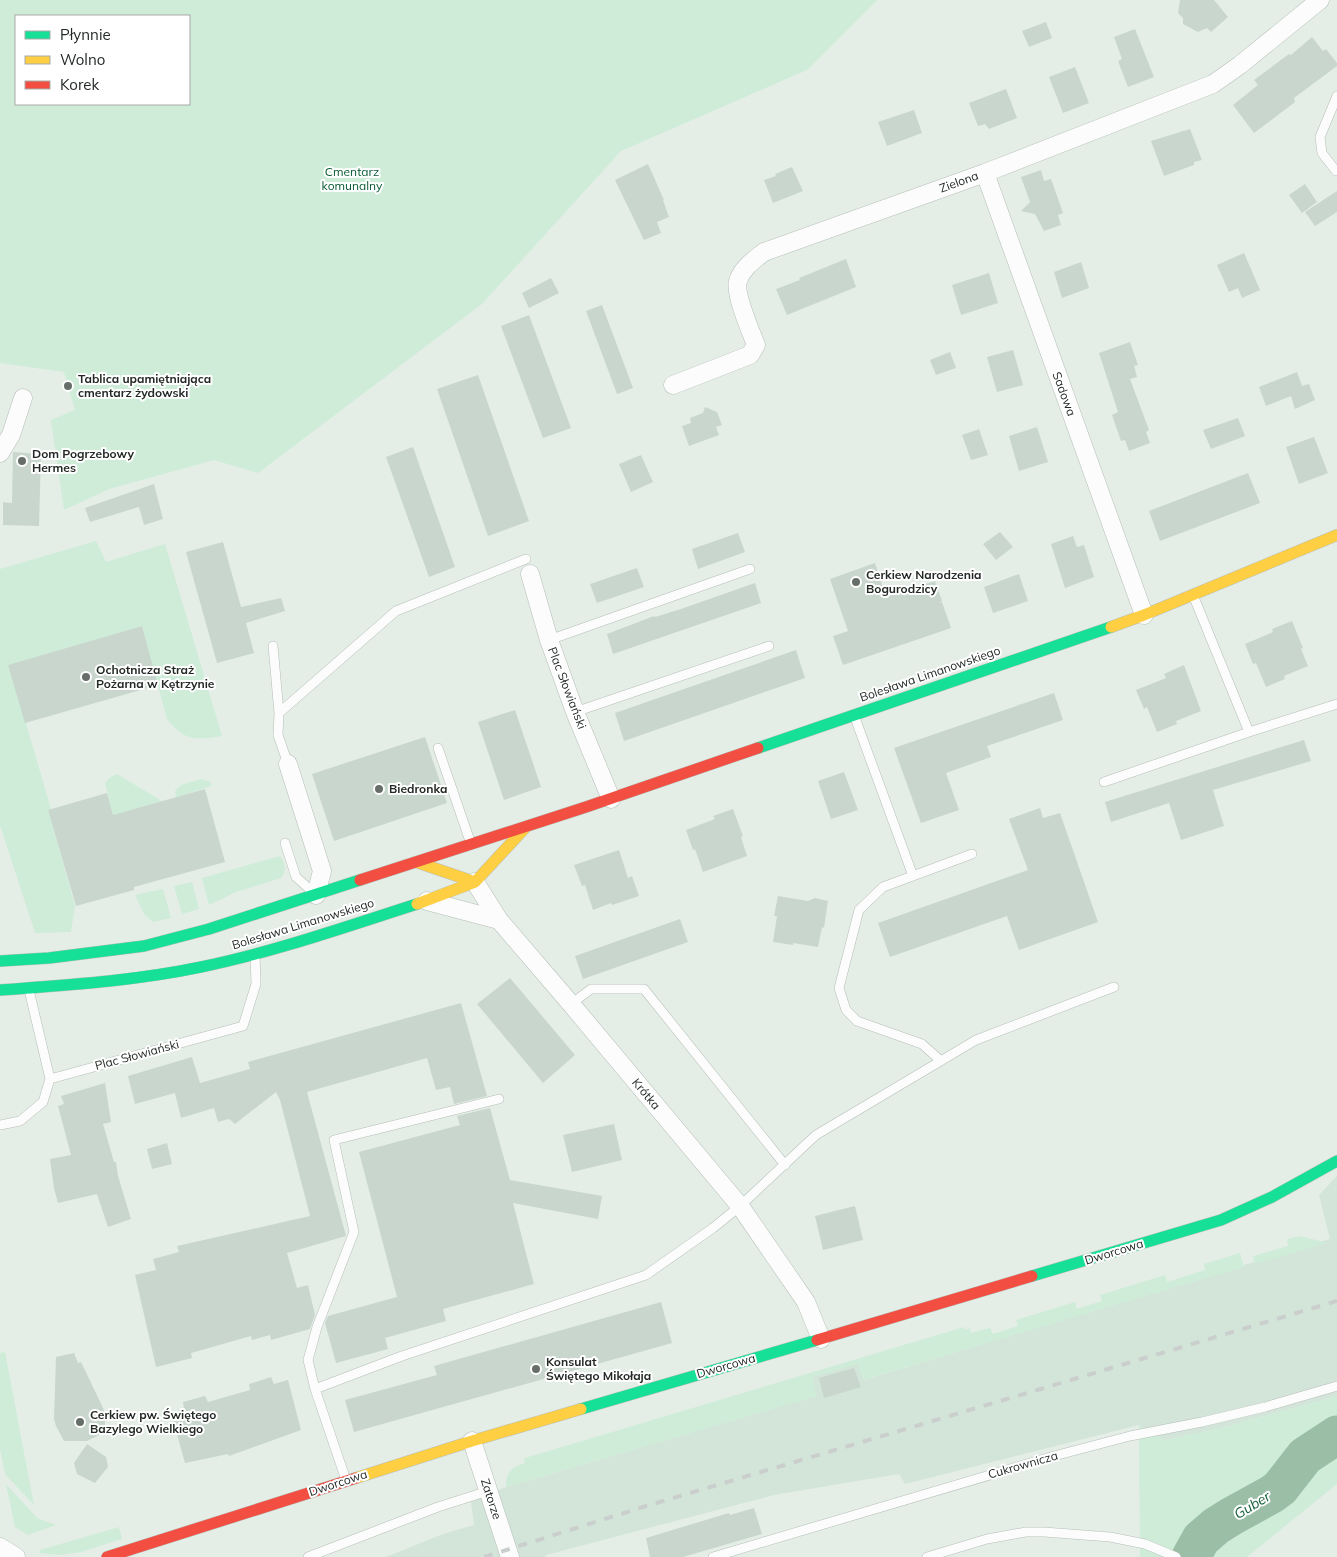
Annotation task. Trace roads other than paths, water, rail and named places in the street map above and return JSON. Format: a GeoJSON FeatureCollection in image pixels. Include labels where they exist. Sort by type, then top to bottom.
{"type":"FeatureCollection","features":[{"type":"Feature","properties":{"kind":"street","name":"Zielona"},"geometry":{"type":"LineString","coordinates":[[673,385],[750,355],[756,345],[739,298],[737,282],[746,266],[764,252],[984,172],[1213,84],[1240,65],[1320,0]]}},
{"type":"Feature","properties":{"kind":"street","name":"Sadowa"},"geometry":{"type":"LineString","coordinates":[[984,172],[1144,615]]}},
{"type":"Feature","properties":{"kind":"street"},"geometry":{"type":"LineString","coordinates":[[0,452],[11,435],[23,398]]}},
{"type":"Feature","properties":{"kind":"street","name":"Bolesława Limanowskiego"},"geometry":{"type":"LineString","coordinates":[[0,961],[49,958],[144,946],[318,900],[416,862],[611,799],[1144,615],[1337,535]]}},
{"type":"Feature","properties":{"kind":"street","name":"Plac Słowiański"},"geometry":{"type":"LineString","coordinates":[[528,566],[549,640],[575,712],[611,799]]}},
{"type":"Feature","properties":{"kind":"street"},"geometry":{"type":"LineString","coordinates":[[288,764],[322,871],[318,900]]}},
{"type":"Feature","properties":{"kind":"street","name":"Bolesława Limanowskiego"},"geometry":{"type":"LineString","coordinates":[[0,990],[85,984],[146,977],[201,967],[255,954],[326,927],[427,901],[475,882],[526,826]]}},
{"type":"Feature","properties":{"kind":"street"},"geometry":{"type":"LineString","coordinates":[[416,862],[475,882]]}},
{"type":"Feature","properties":{"kind":"street","name":"Krótka"},"geometry":{"type":"LineString","coordinates":[[475,882],[499,920],[740,1206],[806,1302],[821,1339]]}},
{"type":"Feature","properties":{"kind":"street"},"geometry":{"type":"LineString","coordinates":[[427,901],[499,920]]}},
{"type":"Feature","properties":{"kind":"street","name":"Dworcowa"},"geometry":{"type":"LineString","coordinates":[[107,1557],[149,1547],[346,1480],[472,1441],[1218,1221],[1285,1191],[1337,1161]]}},
{"type":"Feature","properties":{"kind":"street","name":"Zatorze"},"geometry":{"type":"LineString","coordinates":[[472,1441],[510,1557]]}},
{"type":"Feature","properties":{"kind":"street"},"geometry":{"type":"LineString","coordinates":[[0,1547],[16,1557]]}},
{"type":"Feature","properties":{"kind":"lane"},"geometry":{"type":"LineString","coordinates":[[1336,171],[1322,153],[1320,137],[1337,96]]}},
{"type":"Feature","properties":{"kind":"lane"},"geometry":{"type":"LineString","coordinates":[[279,713],[396,611],[528,566]]}},
{"type":"Feature","properties":{"kind":"lane"},"geometry":{"type":"LineString","coordinates":[[549,640],[750,569]]}},
{"type":"Feature","properties":{"kind":"lane"},"geometry":{"type":"LineString","coordinates":[[1192,595],[1249,732]]}},
{"type":"Feature","properties":{"kind":"lane"},"geometry":{"type":"LineString","coordinates":[[273,646],[279,713],[278,736],[288,764]]}},
{"type":"Feature","properties":{"kind":"lane"},"geometry":{"type":"LineString","coordinates":[[575,712],[769,646]]}},
{"type":"Feature","properties":{"kind":"lane"},"geometry":{"type":"LineString","coordinates":[[1104,782],[1337,704]]}},
{"type":"Feature","properties":{"kind":"lane"},"geometry":{"type":"LineString","coordinates":[[854,714],[913,876]]}},
{"type":"Feature","properties":{"kind":"lane"},"geometry":{"type":"LineString","coordinates":[[438,748],[471,844]]}},
{"type":"Feature","properties":{"kind":"lane"},"geometry":{"type":"LineString","coordinates":[[285,843],[296,878],[318,900]]}},
{"type":"Feature","properties":{"kind":"lane"},"geometry":{"type":"LineString","coordinates":[[941,1061],[922,1044],[857,1021],[846,1010],[839,988],[859,910],[883,887],[972,854]]}},
{"type":"Feature","properties":{"kind":"lane","name":"Plac Słowiański"},"geometry":{"type":"LineString","coordinates":[[50,1079],[243,1026],[256,984],[255,954]]}},
{"type":"Feature","properties":{"kind":"lane"},"geometry":{"type":"LineString","coordinates":[[315,1389],[402,1356],[646,1275],[713,1228],[740,1206],[816,1135],[976,1040],[1114,987]]}},
{"type":"Feature","properties":{"kind":"lane"},"geometry":{"type":"LineString","coordinates":[[0,1125],[20,1121],[43,1102],[50,1079],[28,988]]}},
{"type":"Feature","properties":{"kind":"lane"},"geometry":{"type":"LineString","coordinates":[[571,1004],[591,990],[644,989],[785,1164]]}},
{"type":"Feature","properties":{"kind":"lane"},"geometry":{"type":"LineString","coordinates":[[346,1480],[315,1389],[308,1360],[317,1327],[354,1232],[334,1140],[499,1100]]}},
{"type":"Feature","properties":{"kind":"lane","name":"Cukrownicza"},"geometry":{"type":"LineString","coordinates":[[713,1557],[1054,1456],[1130,1436],[1202,1422],[1264,1407],[1337,1386]]}},
{"type":"Feature","properties":{"kind":"lane"},"geometry":{"type":"LineString","coordinates":[[308,1557],[438,1507],[488,1490]]}},
{"type":"Feature","properties":{"kind":"lane"},"geometry":{"type":"LineString","coordinates":[[927,1557],[987,1539],[1026,1532],[1110,1537],[1146,1544],[1176,1557]]}},
{"type":"Feature","properties":{"kind":"waterway","name":"Guber"},"geometry":{"type":"LineString","coordinates":[[1191,1557],[1201,1539],[1216,1526],[1280,1488],[1305,1456],[1337,1435]]}},
{"type":"Feature","properties":{"kind":"railway"},"geometry":{"type":"LineString","coordinates":[[484,1557],[643,1507],[1337,1301]]}},
{"type":"Feature","properties":{"kind":"place","name":"Tablica upamiętniająca cmentarz żydowski"},"geometry":{"type":"Point","coordinates":[68,386]}},
{"type":"Feature","properties":{"kind":"place","name":"Dom Pogrzebowy Hermes"},"geometry":{"type":"Point","coordinates":[22,461]}},
{"type":"Feature","properties":{"kind":"place","name":"Cerkiew Narodzenia Bogurodzicy"},"geometry":{"type":"Point","coordinates":[856,582]}},
{"type":"Feature","properties":{"kind":"place","name":"Ochotnicza Straż Pożarna w Kętrzynie"},"geometry":{"type":"Point","coordinates":[86,677]}},
{"type":"Feature","properties":{"kind":"place","name":"Biedronka"},"geometry":{"type":"Point","coordinates":[379,789]}},
{"type":"Feature","properties":{"kind":"place","name":"Konsulat Świętego Mikołaja"},"geometry":{"type":"Point","coordinates":[536,1369]}},
{"type":"Feature","properties":{"kind":"place","name":"Cerkiew pw. Świętego Bazylego Wielkiego"},"geometry":{"type":"Point","coordinates":[80,1422]}},
{"type":"Feature","properties":{"kind":"park label","name":"Cmentarz komunalny"},"geometry":{"type":"Point","coordinates":[352,179]}}]}
